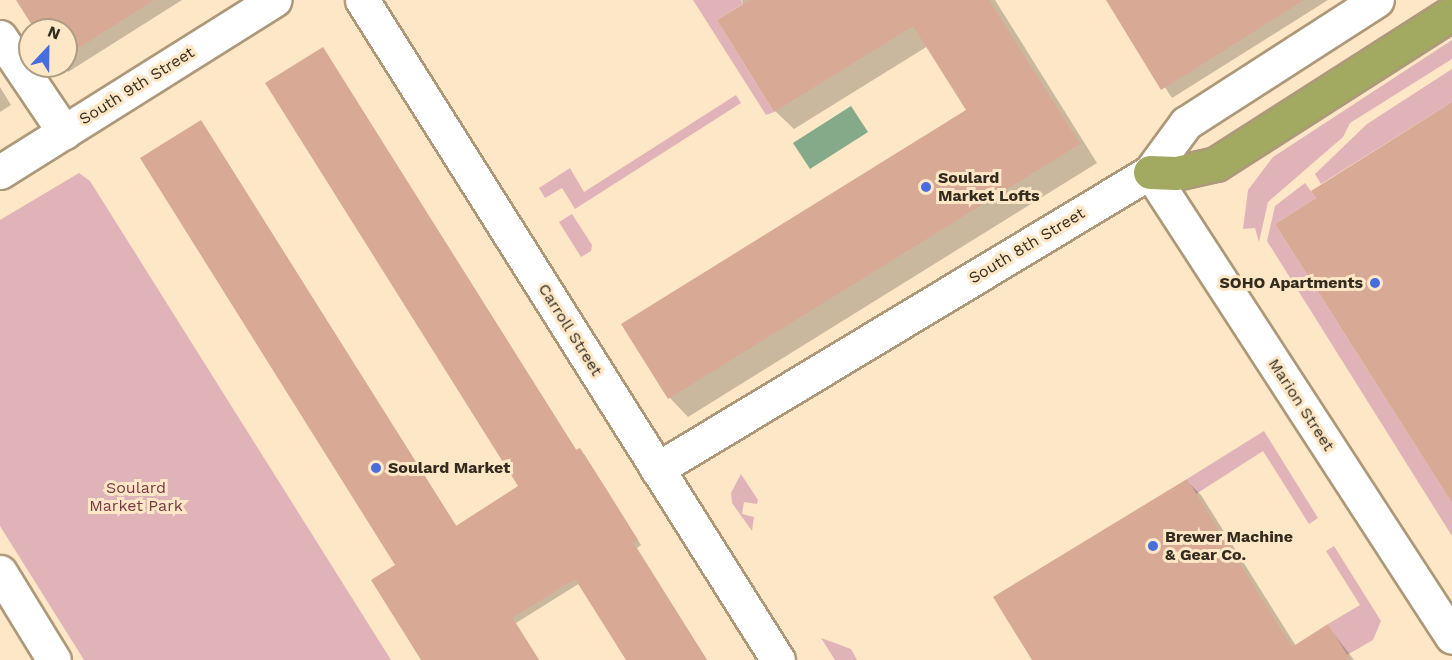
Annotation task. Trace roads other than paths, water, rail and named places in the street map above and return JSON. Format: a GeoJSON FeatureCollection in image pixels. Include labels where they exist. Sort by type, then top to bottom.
{"type":"FeatureCollection","features":[{"type":"Feature","properties":{"kind":"highway"},"geometry":{"type":"LineString","coordinates":[[1150,172],[1176,173],[1216,164],[1452,13]]}},
{"type":"Feature","properties":{"kind":"street","name":"South 9th Street"},"geometry":{"type":"LineString","coordinates":[[0,172],[274,0]]}},
{"type":"Feature","properties":{"kind":"street","name":"Carroll Street"},"geometry":{"type":"LineString","coordinates":[[362,0],[778,660]]}},
{"type":"Feature","properties":{"kind":"street","name":"South 8th Street"},"geometry":{"type":"LineString","coordinates":[[657,469],[1150,172],[1186,123],[1377,0]]}},
{"type":"Feature","properties":{"kind":"street"},"geometry":{"type":"LineString","coordinates":[[0,37],[64,132]]}},
{"type":"Feature","properties":{"kind":"street","name":"Marion Street"},"geometry":{"type":"LineString","coordinates":[[1150,172],[1452,638]]}},
{"type":"Feature","properties":{"kind":"street"},"geometry":{"type":"LineString","coordinates":[[0,572],[54,660]]}},
{"type":"Feature","properties":{"kind":"place","name":"Soulard Market Lofts"},"geometry":{"type":"Point","coordinates":[926,187]}},
{"type":"Feature","properties":{"kind":"place","name":"SOHO Apartments"},"geometry":{"type":"Point","coordinates":[1375,283]}},
{"type":"Feature","properties":{"kind":"place","name":"Soulard Market"},"geometry":{"type":"Point","coordinates":[376,468]}},
{"type":"Feature","properties":{"kind":"place","name":"Brewer Machine & Gear Co."},"geometry":{"type":"Point","coordinates":[1153,546]}},
{"type":"Feature","properties":{"kind":"park label","name":"Soulard Market Park"},"geometry":{"type":"Point","coordinates":[136,497]}}]}
